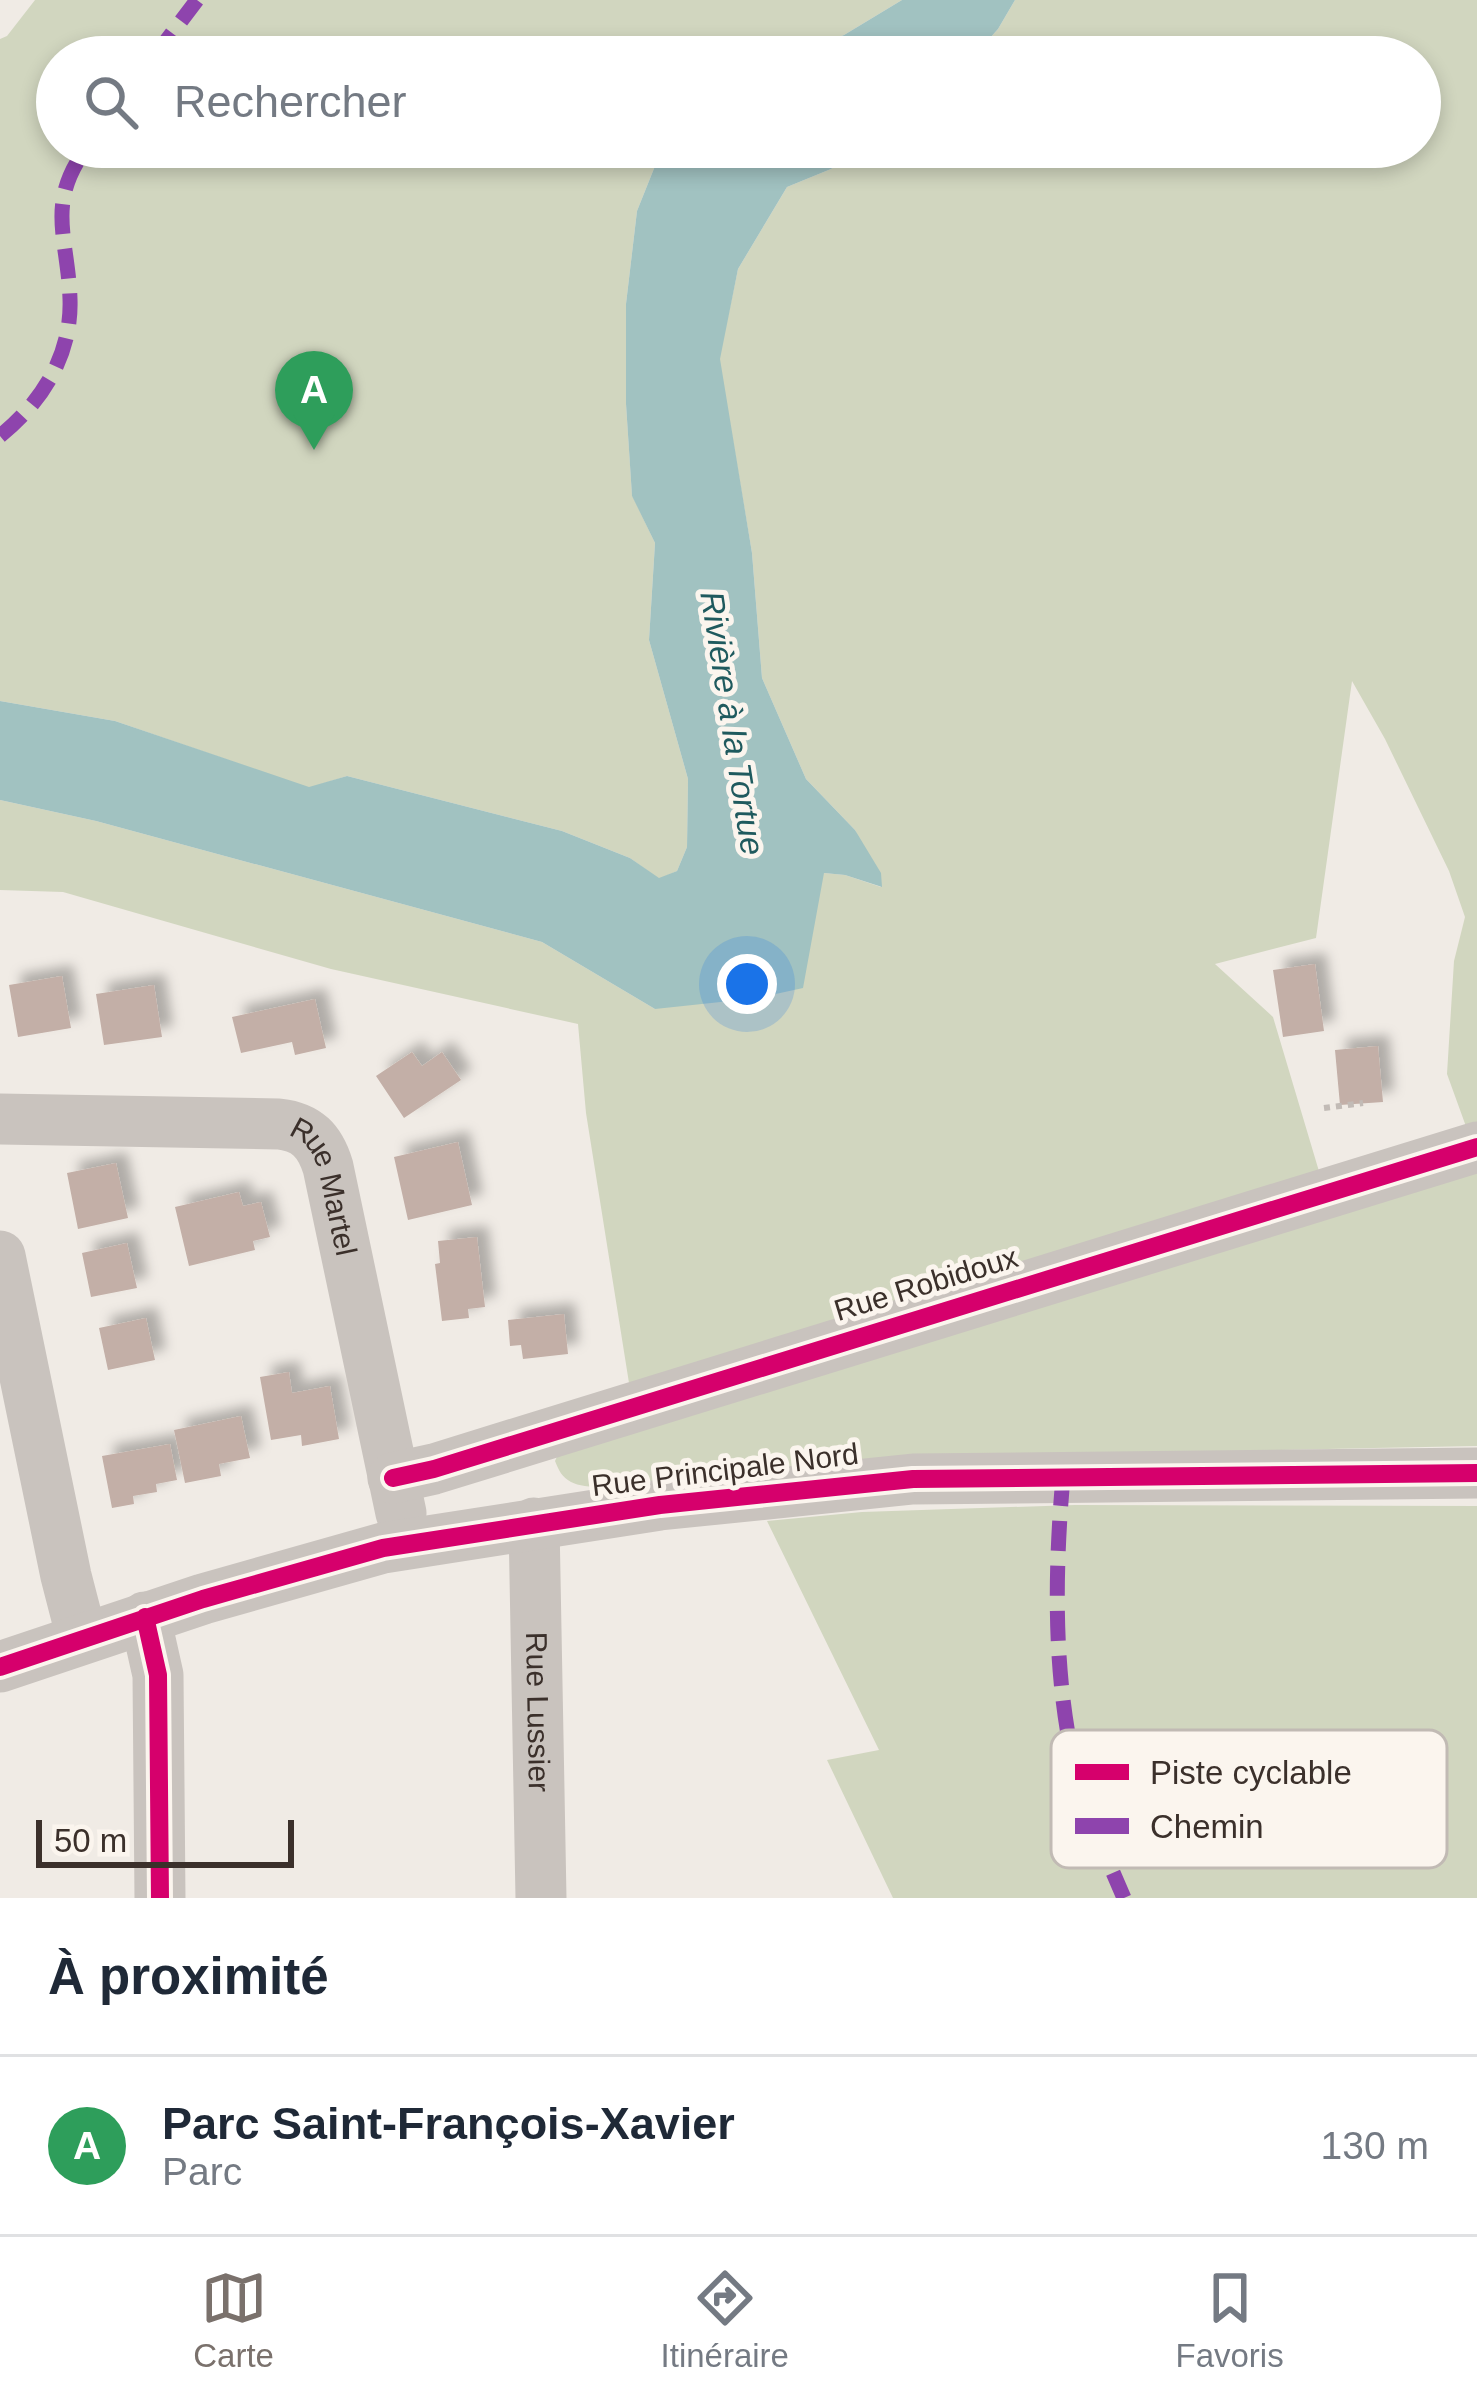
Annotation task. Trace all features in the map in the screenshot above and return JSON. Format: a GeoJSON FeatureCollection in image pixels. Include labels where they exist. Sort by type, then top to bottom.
{"type":"FeatureCollection","features":[{"type":"Feature","properties":{"kind":"street","name":"Rue Martel"},"geometry":{"type":"LineString","coordinates":[[0,1118],[262,1123],[293,1126],[316,1140],[328,1167],[408,1542]]}},
{"type":"Feature","properties":{"kind":"street","name":"Rue Robidoux"},"geometry":{"type":"LineString","coordinates":[[393,1478],[1477,1147]]}},
{"type":"Feature","properties":{"kind":"street"},"geometry":{"type":"LineString","coordinates":[[0,1256],[65,1576],[82,1638]]}},
{"type":"Feature","properties":{"kind":"street","name":"Rue Principale Nord"},"geometry":{"type":"LineString","coordinates":[[0,1667],[145,1618],[408,1542],[731,1496],[913,1479],[1477,1472]]}},
{"type":"Feature","properties":{"kind":"street","name":"Rue Lussier"},"geometry":{"type":"LineString","coordinates":[[534,1523],[541,1898]]}},
{"type":"Feature","properties":{"kind":"street"},"geometry":{"type":"LineString","coordinates":[[145,1618],[158,1675],[160,1898]]}},
{"type":"Feature","properties":{"kind":"path"},"geometry":{"type":"LineString","coordinates":[[1324,1108],[1363,1103]]}},
{"type":"Feature","properties":{"kind":"green space"},"geometry":{"type":"Polygon","coordinates":[[[35,0],[902,0],[842,36],[36,36],[36,168],[654,168],[637,211],[626,304],[626,404],[632,495],[655,543],[649,640],[688,779],[687,847],[677,871],[659,879],[630,858],[562,831],[347,776],[309,788],[115,721],[0,701],[0,39],[35,0]]]}},
{"type":"Feature","properties":{"kind":"green space"},"geometry":{"type":"Polygon","coordinates":[[[1015,0],[1477,0],[1477,1129],[1468,1132],[1447,1074],[1454,961],[1465,917],[1449,871],[1352,681],[1316,938],[1215,964],[1273,1017],[1321,1178],[629,1383],[586,1113],[578,1024],[331,969],[63,892],[0,890],[0,800],[96,821],[542,942],[655,1009],[824,873],[881,887],[855,830],[806,779],[762,678],[752,553],[719,359],[738,269],[787,187],[832,168],[1441,168],[1441,36],[992,36],[1015,0]]]}},
{"type":"Feature","properties":{"kind":"green space"},"geometry":{"type":"Polygon","coordinates":[[[1477,1163],[1477,1446],[744,1470],[606,1487],[571,1482],[555,1461],[561,1448],[1477,1163]]]}},
{"type":"Feature","properties":{"kind":"green space"},"geometry":{"type":"Polygon","coordinates":[[[1075,1505],[1477,1506],[1477,1898],[893,1898],[827,1760],[879,1750],[767,1521],[862,1512],[1075,1505]]]}},
{"type":"Feature","properties":{"kind":"water"},"geometry":{"type":"Polygon","coordinates":[[[902,0],[1015,0],[992,36],[844,35],[902,0]]]}},
{"type":"Feature","properties":{"kind":"water","name":"Rivière à la Tortue"},"geometry":{"type":"Polygon","coordinates":[[[654,168],[832,168],[787,187],[738,269],[720,359],[752,553],[762,678],[806,779],[855,830],[881,873],[882,887],[824,873],[803,988],[655,1009],[542,942],[96,821],[0,800],[0,701],[115,721],[309,787],[347,776],[562,831],[630,858],[659,878],[677,871],[687,847],[688,779],[649,640],[655,543],[632,496],[626,404],[626,304],[637,211],[654,168]]]}},
{"type":"Feature","properties":{"kind":"building"},"geometry":{"type":"Polygon","coordinates":[[[1315,964],[1324,1031],[1283,1037],[1273,970],[1315,964]]]}},
{"type":"Feature","properties":{"kind":"building"},"geometry":{"type":"Polygon","coordinates":[[[62,976],[71,1028],[18,1037],[9,985],[62,976]]]}},
{"type":"Feature","properties":{"kind":"building"},"geometry":{"type":"Polygon","coordinates":[[[154,985],[162,1037],[104,1045],[96,994],[154,985]]]}},
{"type":"Feature","properties":{"kind":"building"},"geometry":{"type":"Polygon","coordinates":[[[315,999],[326,1048],[295,1055],[292,1042],[241,1053],[232,1017],[315,999]]]}},
{"type":"Feature","properties":{"kind":"building"},"geometry":{"type":"Polygon","coordinates":[[[1378,1046],[1383,1102],[1340,1105],[1335,1050],[1378,1046]]]}},
{"type":"Feature","properties":{"kind":"building"},"geometry":{"type":"Polygon","coordinates":[[[412,1052],[422,1066],[442,1052],[461,1080],[404,1118],[376,1076],[412,1052]]]}},
{"type":"Feature","properties":{"kind":"building"},"geometry":{"type":"Polygon","coordinates":[[[458,1142],[472,1205],[408,1220],[394,1157],[458,1142]]]}},
{"type":"Feature","properties":{"kind":"building"},"geometry":{"type":"Polygon","coordinates":[[[116,1163],[128,1218],[78,1229],[67,1173],[116,1163]]]}},
{"type":"Feature","properties":{"kind":"building"},"geometry":{"type":"Polygon","coordinates":[[[239,1192],[243,1206],[261,1202],[270,1237],[253,1241],[255,1250],[189,1266],[175,1207],[239,1192]]]}},
{"type":"Feature","properties":{"kind":"building"},"geometry":{"type":"Polygon","coordinates":[[[477,1237],[485,1307],[468,1309],[469,1318],[442,1321],[435,1264],[440,1263],[438,1241],[477,1237]]]}},
{"type":"Feature","properties":{"kind":"building"},"geometry":{"type":"Polygon","coordinates":[[[127,1243],[137,1288],[91,1297],[82,1253],[127,1243]]]}},
{"type":"Feature","properties":{"kind":"building"},"geometry":{"type":"Polygon","coordinates":[[[564,1314],[568,1354],[523,1359],[521,1345],[510,1346],[508,1320],[564,1314]]]}},
{"type":"Feature","properties":{"kind":"building"},"geometry":{"type":"Polygon","coordinates":[[[146,1318],[155,1360],[108,1370],[99,1328],[146,1318]]]}},
{"type":"Feature","properties":{"kind":"building"},"geometry":{"type":"Polygon","coordinates":[[[289,1372],[292,1393],[330,1386],[339,1439],[302,1446],[301,1435],[271,1440],[260,1377],[289,1372]]]}},
{"type":"Feature","properties":{"kind":"building"},"geometry":{"type":"Polygon","coordinates":[[[241,1416],[250,1458],[219,1464],[221,1476],[185,1483],[174,1430],[241,1416]]]}},
{"type":"Feature","properties":{"kind":"building"},"geometry":{"type":"Polygon","coordinates":[[[170,1444],[177,1480],[156,1484],[157,1492],[133,1496],[134,1504],[112,1508],[102,1456],[170,1444]]]}},
{"type":"Feature","properties":{"kind":"marked path"},"geometry":{"type":"LineString","coordinates":[[170,36],[197,0]]}},
{"type":"Feature","properties":{"kind":"marked path"},"geometry":{"type":"LineString","coordinates":[[0,436],[52,376],[66,339],[70,299],[62,221],[74,168]]}},
{"type":"Feature","properties":{"kind":"marked path"},"geometry":{"type":"LineString","coordinates":[[1063,1476],[1057,1618],[1067,1730]]}},
{"type":"Feature","properties":{"kind":"marked path"},"geometry":{"type":"LineString","coordinates":[[1111,1868],[1124,1898]]}},
{"type":"Feature","properties":{"kind":"cycle path"},"geometry":{"type":"LineString","coordinates":[[393,1478],[1477,1147]]}},
{"type":"Feature","properties":{"kind":"cycle path"},"geometry":{"type":"LineString","coordinates":[[0,1667],[203,1599],[383,1548],[660,1505],[913,1479],[1477,1473]]}},
{"type":"Feature","properties":{"kind":"cycle path"},"geometry":{"type":"LineString","coordinates":[[145,1617],[158,1675],[160,1898]]}},
{"type":"Feature","properties":{"kind":"place","name":"Parc Saint-François-Xavier"},"geometry":{"type":"Point","coordinates":[314,450]}}]}
